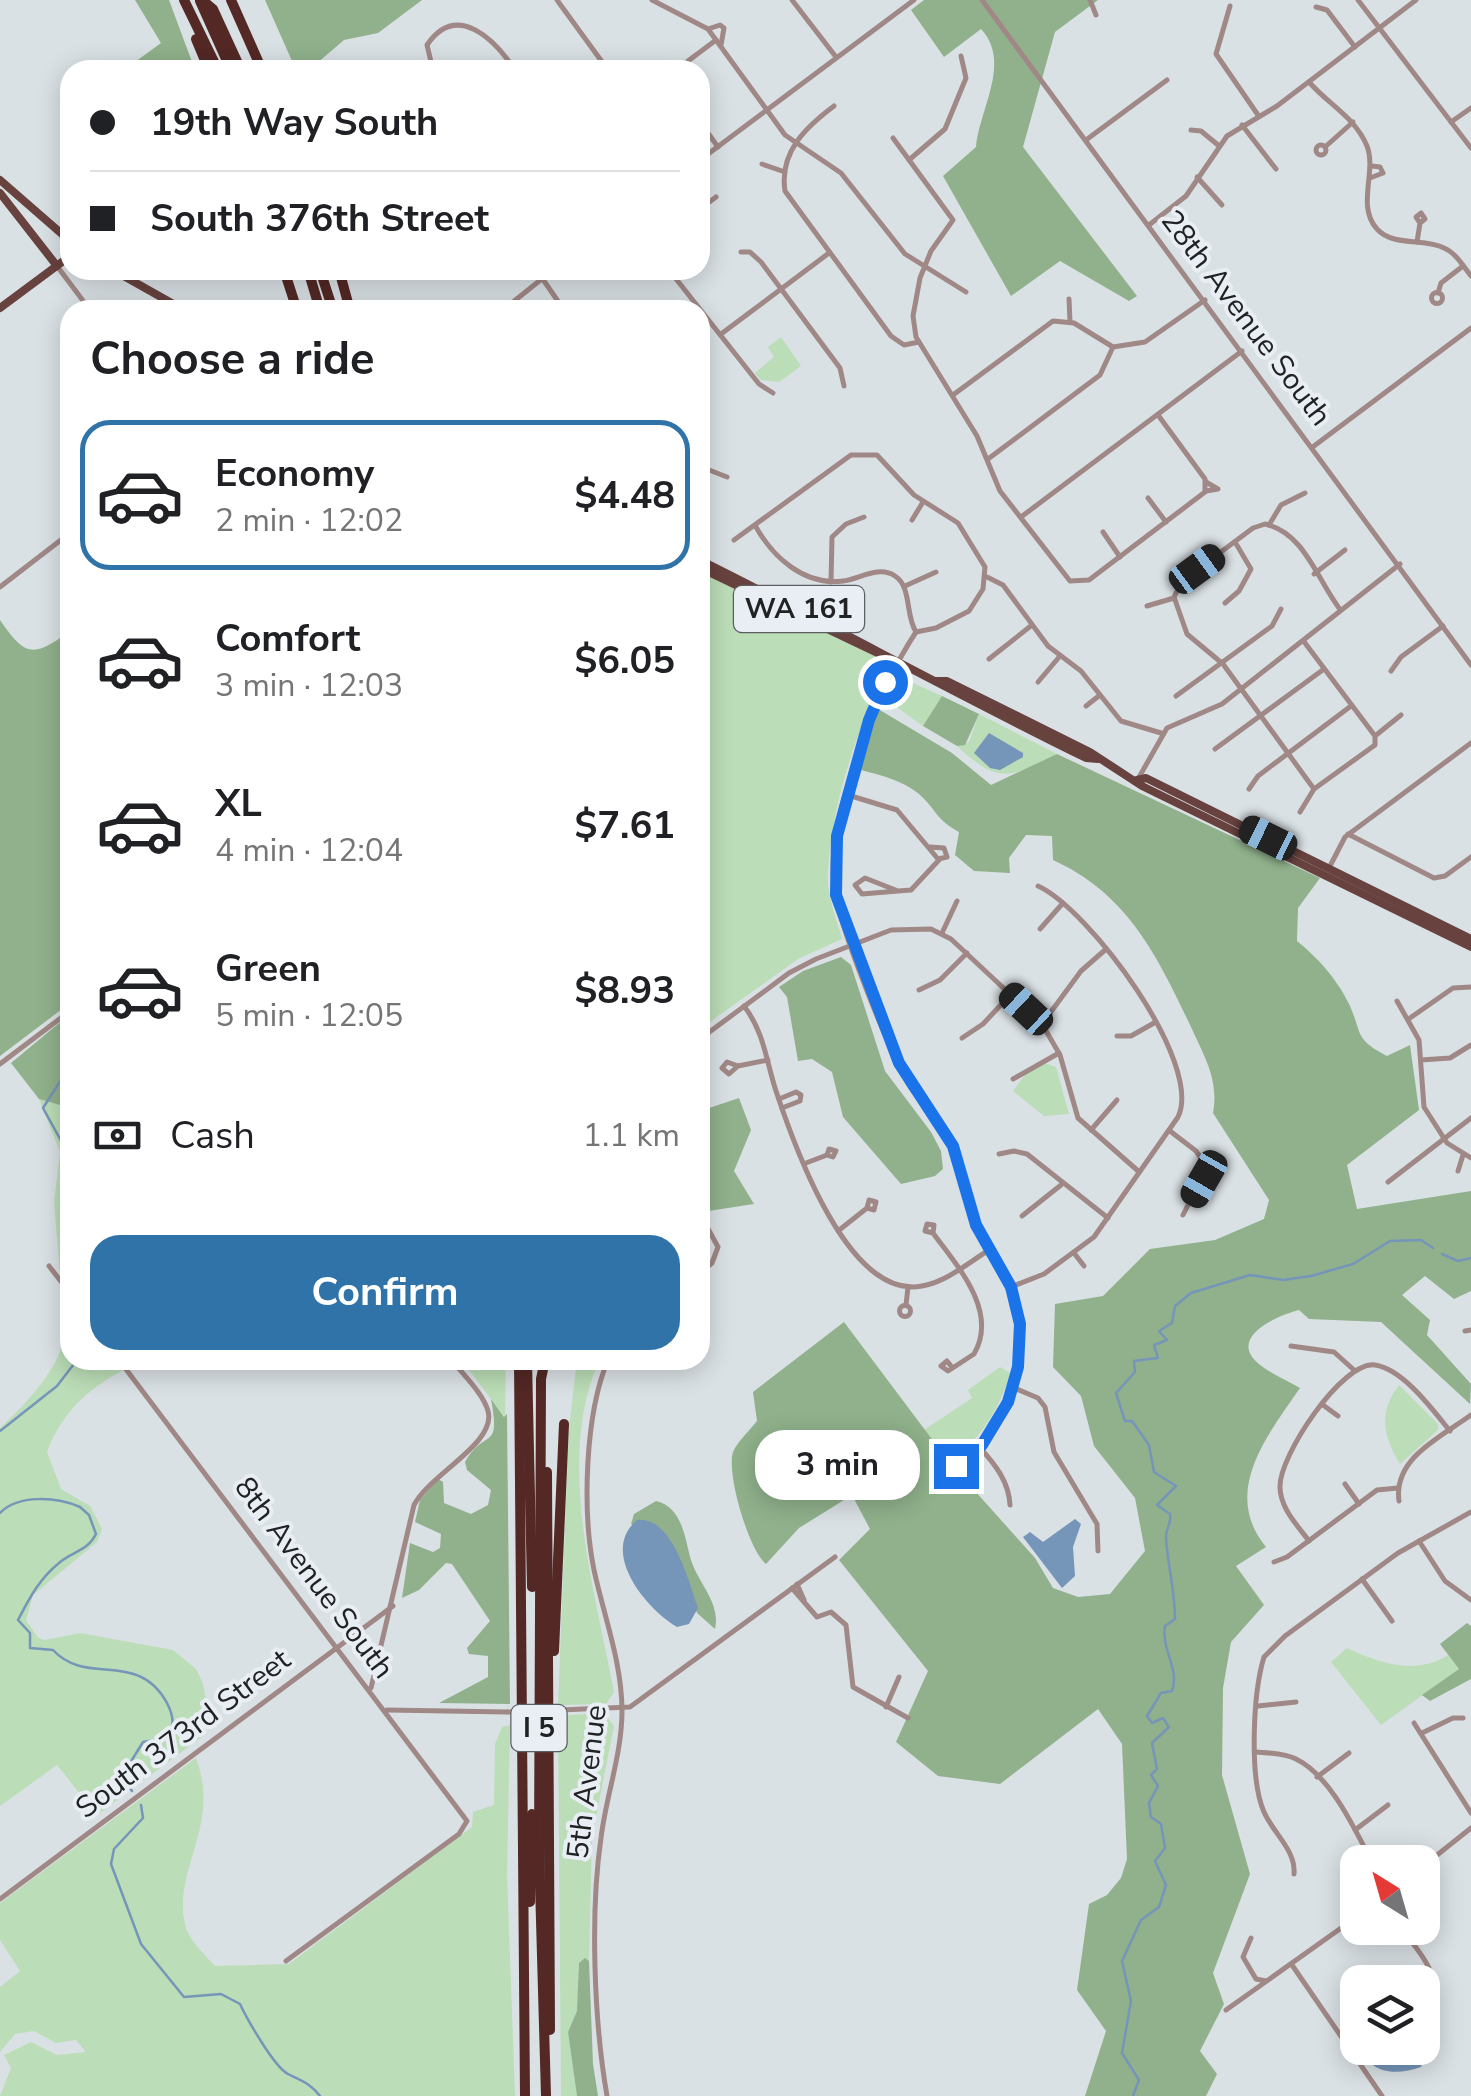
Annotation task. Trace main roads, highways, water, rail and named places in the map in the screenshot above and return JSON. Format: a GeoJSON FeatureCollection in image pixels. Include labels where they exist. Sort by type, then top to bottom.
{"type":"FeatureCollection","features":[{"type":"Feature","properties":{"kind":"highway"},"geometry":{"type":"LineString","coordinates":[[183,0],[205,60]]}},
{"type":"Feature","properties":{"kind":"highway"},"geometry":{"type":"LineString","coordinates":[[183,0],[213,60]]}},
{"type":"Feature","properties":{"kind":"highway"},"geometry":{"type":"LineString","coordinates":[[201,0],[226,60]]}},
{"type":"Feature","properties":{"kind":"highway"},"geometry":{"type":"LineString","coordinates":[[201,0],[213,8],[236,60]]}},
{"type":"Feature","properties":{"kind":"highway"},"geometry":{"type":"LineString","coordinates":[[230,0],[257,60]]}},
{"type":"Feature","properties":{"kind":"highway","name":"I 5"},"geometry":{"type":"LineString","coordinates":[[523,1370],[533,1711],[524,2096]]}},
{"type":"Feature","properties":{"kind":"highway","name":"I 5"},"geometry":{"type":"LineString","coordinates":[[542,1370],[539,1794],[548,2096]]}},
{"type":"Feature","properties":{"kind":"highway","name":"I 5"},"geometry":{"type":"LineString","coordinates":[[545,1370],[554,1714],[548,2096]]}},
{"type":"Feature","properties":{"kind":"highway"},"geometry":{"type":"LineString","coordinates":[[554,1714],[564,1424]]}},
{"type":"Feature","properties":{"kind":"main road"},"geometry":{"type":"LineString","coordinates":[[0,180],[60,232]]}},
{"type":"Feature","properties":{"kind":"main road"},"geometry":{"type":"LineString","coordinates":[[0,193],[56,266]]}},
{"type":"Feature","properties":{"kind":"main road"},"geometry":{"type":"LineString","coordinates":[[0,308],[60,263]]}},
{"type":"Feature","properties":{"kind":"main road"},"geometry":{"type":"LineString","coordinates":[[131,280],[166,300]]}},
{"type":"Feature","properties":{"kind":"main road","name":"WA 161"},"geometry":{"type":"LineString","coordinates":[[710,565],[1471,947]]}},
{"type":"Feature","properties":{"kind":"main road","name":"WA 161"},"geometry":{"type":"LineString","coordinates":[[710,573],[881,658],[897,661]]}},
{"type":"Feature","properties":{"kind":"main road","name":"WA 161"},"geometry":{"type":"LineString","coordinates":[[1137,780],[1146,778],[1328,868],[1377,897],[1471,938]]}},
{"type":"Feature","properties":{"kind":"water"},"geometry":{"type":"Polygon","coordinates":[[[989,733],[1023,753],[1023,757],[1000,770],[990,768],[974,753],[989,733]]]}},
{"type":"Feature","properties":{"kind":"water"},"geometry":{"type":"Polygon","coordinates":[[[1075,1519],[1081,1524],[1073,1547],[1075,1576],[1062,1588],[1023,1537],[1030,1532],[1043,1542],[1075,1519]]]}},
{"type":"Feature","properties":{"kind":"water"},"geometry":{"type":"Polygon","coordinates":[[[637,1520],[660,1528],[677,1552],[698,1608],[689,1624],[677,1627],[665,1619],[631,1579],[623,1548],[627,1533],[637,1520]]]}},
{"type":"Feature","properties":{"kind":"water"},"geometry":{"type":"Polygon","coordinates":[[[1373,2065],[1422,2065],[1393,2072],[1373,2065]]]}},
{"type":"Feature","properties":{"kind":"waterway"},"geometry":{"type":"LineString","coordinates":[[60,1082],[43,1108],[60,1139]]}},
{"type":"Feature","properties":{"kind":"waterway"},"geometry":{"type":"LineString","coordinates":[[1133,2096],[1139,2080],[1122,2053],[1131,2001],[1122,1961],[1141,1920],[1159,1907],[1166,1885],[1155,1861],[1165,1848],[1161,1824],[1151,1817],[1149,1803],[1158,1786],[1151,1775],[1157,1769],[1152,1743],[1169,1727],[1163,1718],[1152,1723],[1147,1716],[1161,1693],[1172,1691],[1174,1683],[1164,1635],[1165,1626],[1175,1619],[1166,1537],[1170,1514],[1157,1505],[1176,1486],[1154,1472],[1149,1445],[1132,1421],[1125,1421],[1116,1393],[1135,1372],[1134,1361],[1158,1358],[1154,1345],[1167,1340],[1159,1331],[1172,1323],[1175,1306],[1191,1293],[1250,1275],[1283,1280],[1311,1276],[1353,1264],[1390,1241],[1421,1240],[1433,1248]]}},
{"type":"Feature","properties":{"kind":"waterway"},"geometry":{"type":"LineString","coordinates":[[1442,1254],[1458,1261],[1471,1258]]}},
{"type":"Feature","properties":{"kind":"waterway"},"geometry":{"type":"LineString","coordinates":[[0,1431],[57,1386],[69,1370]]}},
{"type":"Feature","properties":{"kind":"waterway"},"geometry":{"type":"LineString","coordinates":[[0,1513],[27,1500],[49,1499],[80,1507],[89,1515],[96,1534],[92,1540],[46,1576],[18,1620],[30,1633],[30,1648],[53,1650],[66,1661],[81,1666],[142,1677],[167,1703],[172,1721],[166,1738],[143,1742],[122,1776],[132,1791]]}},
{"type":"Feature","properties":{"kind":"waterway"},"geometry":{"type":"LineString","coordinates":[[141,1805],[143,1818],[114,1849],[111,1864],[141,1944],[184,1997],[221,1994],[240,2004],[275,2062],[320,2096]]}}]}
